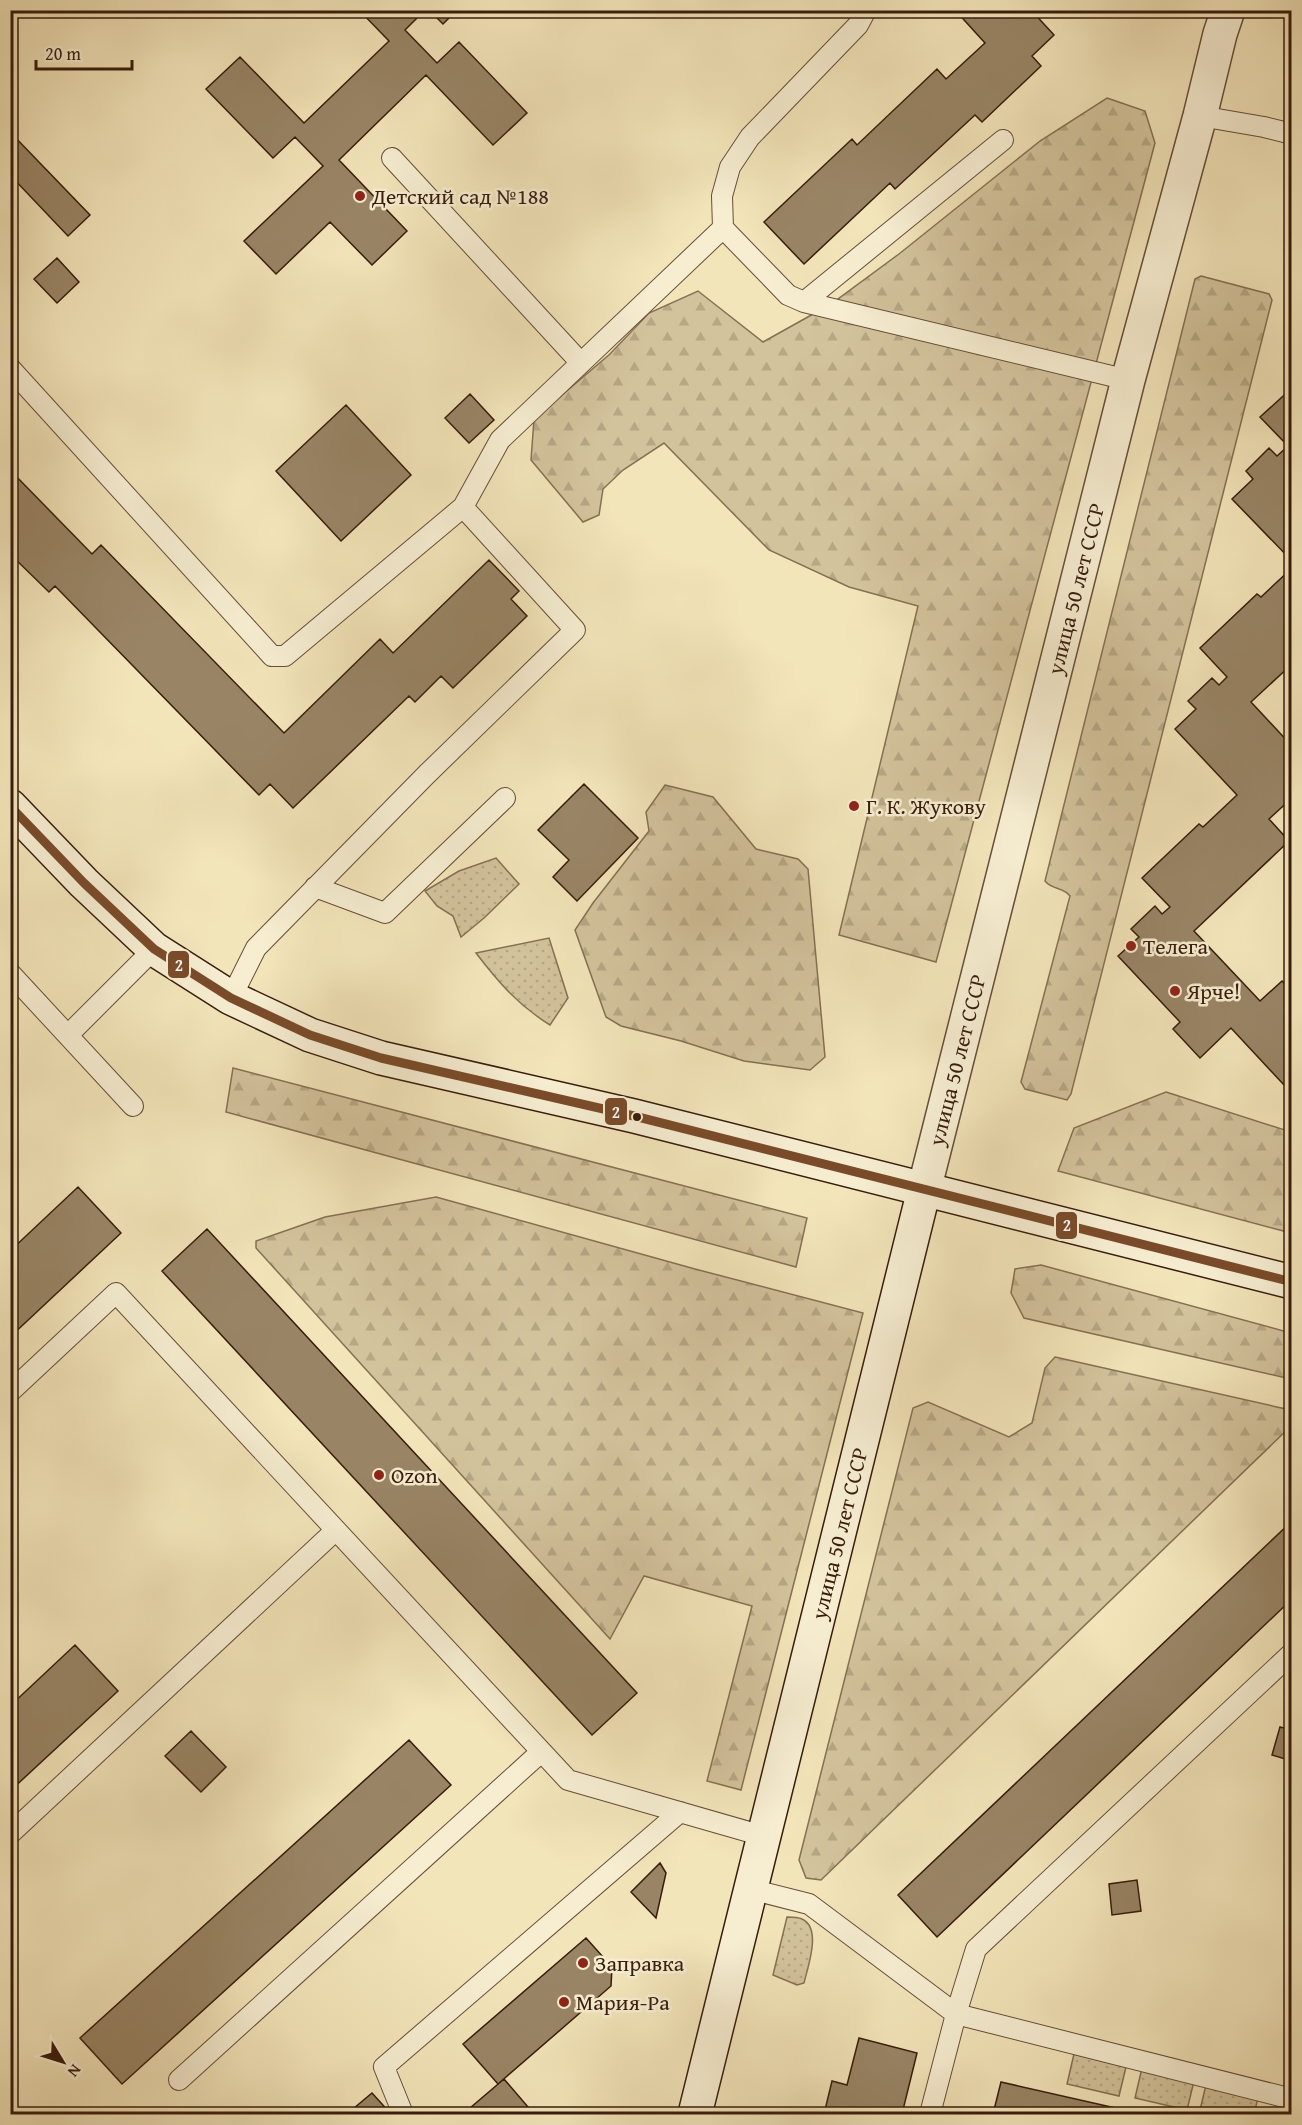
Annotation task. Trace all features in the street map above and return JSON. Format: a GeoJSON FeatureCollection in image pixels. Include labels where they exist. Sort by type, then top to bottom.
{"type":"FeatureCollection","features":[{"type":"Feature","properties":{"kind":"street","name":"улица 50 лет СССР"},"geometry":{"type":"LineString","coordinates":[[695,2115],[1128,380],[1228,10]]}},
{"type":"Feature","properties":{"kind":"street"},"geometry":{"type":"LineString","coordinates":[[10,806],[84,883],[154,949],[231,998],[310,1035],[381,1058],[634,1116],[1292,1282]]}},
{"type":"Feature","properties":{"kind":"lane"},"geometry":{"type":"LineString","coordinates":[[866,10],[858,25],[750,137],[730,167],[722,196],[723,228],[788,295],[804,302],[1128,380]]}},
{"type":"Feature","properties":{"kind":"lane"},"geometry":{"type":"LineString","coordinates":[[1200,116],[1291,131]]}},
{"type":"Feature","properties":{"kind":"lane"},"geometry":{"type":"LineString","coordinates":[[804,302],[1004,140]]}},
{"type":"Feature","properties":{"kind":"lane"},"geometry":{"type":"LineString","coordinates":[[392,158],[581,363]]}},
{"type":"Feature","properties":{"kind":"lane"},"geometry":{"type":"LineString","coordinates":[[10,368],[272,656],[285,656],[463,507],[500,440],[723,228]]}},
{"type":"Feature","properties":{"kind":"lane"},"geometry":{"type":"LineString","coordinates":[[231,998],[255,948],[427,774],[575,630],[463,507]]}},
{"type":"Feature","properties":{"kind":"lane"},"geometry":{"type":"LineString","coordinates":[[315,887],[385,913],[505,798]]}},
{"type":"Feature","properties":{"kind":"lane"},"geometry":{"type":"LineString","coordinates":[[68,1035],[154,949]]}},
{"type":"Feature","properties":{"kind":"lane"},"geometry":{"type":"LineString","coordinates":[[10,973],[133,1106]]}},
{"type":"Feature","properties":{"kind":"lane"},"geometry":{"type":"LineString","coordinates":[[10,1392],[116,1293],[568,1780],[763,1836]]}},
{"type":"Feature","properties":{"kind":"lane"},"geometry":{"type":"LineString","coordinates":[[10,1834],[336,1530]]}},
{"type":"Feature","properties":{"kind":"lane"},"geometry":{"type":"LineString","coordinates":[[930,2115],[956,2014],[976,1949],[1292,1653]]}},
{"type":"Feature","properties":{"kind":"lane"},"geometry":{"type":"LineString","coordinates":[[179,2080],[541,1752]]}},
{"type":"Feature","properties":{"kind":"lane"},"geometry":{"type":"LineString","coordinates":[[403,2115],[384,2067],[680,1812]]}},
{"type":"Feature","properties":{"kind":"lane"},"geometry":{"type":"LineString","coordinates":[[750,1888],[809,1904],[956,2014],[1292,2098]]}},
{"type":"Feature","properties":{"kind":"green space"},"geometry":{"type":"Polygon","coordinates":[[[1107,98],[1145,111],[1155,143],[936,962],[839,935],[918,606],[849,587],[769,550],[664,443],[623,470],[603,489],[599,515],[583,522],[531,460],[534,419],[610,354],[649,313],[698,291],[763,342],[831,304],[899,254],[1040,141],[1107,98]]]}},
{"type":"Feature","properties":{"kind":"green space"},"geometry":{"type":"Polygon","coordinates":[[[1201,276],[1269,294],[1272,300],[1071,1094],[1067,1100],[1025,1089],[1021,1082],[1070,896],[1045,881],[1195,279],[1201,276]]]}},
{"type":"Feature","properties":{"kind":"green space"},"geometry":{"type":"Polygon","coordinates":[[[665,785],[713,797],[756,849],[798,859],[808,869],[825,1057],[810,1070],[744,1061],[681,1041],[621,1026],[606,1017],[575,930],[649,831],[646,812],[665,785]]]}},
{"type":"Feature","properties":{"kind":"green space"},"geometry":{"type":"Polygon","coordinates":[[[496,858],[519,884],[461,937],[453,916],[437,906],[425,891],[459,871],[496,858]]]}},
{"type":"Feature","properties":{"kind":"green space"},"geometry":{"type":"Polygon","coordinates":[[[549,938],[568,998],[550,1025],[528,1010],[510,993],[476,953],[549,938]]]}},
{"type":"Feature","properties":{"kind":"green space"},"geometry":{"type":"Polygon","coordinates":[[[233,1068],[807,1218],[796,1267],[226,1112],[233,1068]]]}},
{"type":"Feature","properties":{"kind":"green space"},"geometry":{"type":"Polygon","coordinates":[[[1166,1092],[1291,1132],[1291,1233],[1058,1171],[1074,1128],[1166,1092]]]}},
{"type":"Feature","properties":{"kind":"green space"},"geometry":{"type":"Polygon","coordinates":[[[436,1197],[863,1313],[741,1790],[707,1781],[752,1606],[644,1576],[610,1639],[256,1248],[256,1241],[325,1217],[436,1197]]]}},
{"type":"Feature","properties":{"kind":"green space"},"geometry":{"type":"Polygon","coordinates":[[[1041,1265],[1291,1333],[1291,1379],[1024,1318],[1011,1293],[1015,1269],[1041,1265]]]}},
{"type":"Feature","properties":{"kind":"green space"},"geometry":{"type":"Polygon","coordinates":[[[1055,1357],[1286,1409],[1291,1426],[821,1880],[806,1878],[799,1860],[913,1408],[928,1402],[1009,1437],[1032,1423],[1045,1368],[1055,1357]]]}},
{"type":"Feature","properties":{"kind":"green space"},"geometry":{"type":"Polygon","coordinates":[[[787,1917],[802,1919],[811,1930],[812,1948],[804,1983],[797,1985],[773,1975],[787,1917]]]}},
{"type":"Feature","properties":{"kind":"green space"},"geometry":{"type":"Polygon","coordinates":[[[1074,2054],[1126,2067],[1119,2096],[1067,2084],[1074,2054]]]}},
{"type":"Feature","properties":{"kind":"green space"},"geometry":{"type":"Polygon","coordinates":[[[1142,2068],[1194,2081],[1187,2110],[1135,2098],[1142,2068]]]}},
{"type":"Feature","properties":{"kind":"green space"},"geometry":{"type":"Polygon","coordinates":[[[1206,2085],[1258,2098],[1254,2114],[1199,2114],[1206,2085]]]}},
{"type":"Feature","properties":{"kind":"building"},"geometry":{"type":"Polygon","coordinates":[[[359,10],[425,10],[405,30],[437,63],[459,42],[527,113],[493,145],[426,75],[339,160],[407,231],[372,265],[330,222],[276,274],[244,241],[323,166],[295,137],[273,158],[206,89],[240,57],[304,123],[389,41],[359,10]]]}},
{"type":"Feature","properties":{"kind":"building"},"geometry":{"type":"Polygon","coordinates":[[[429,10],[457,10],[443,24],[429,10]]]}},
{"type":"Feature","properties":{"kind":"building"},"geometry":{"type":"Polygon","coordinates":[[[955,10],[1031,10],[1054,35],[1032,56],[1041,66],[982,122],[975,115],[895,189],[890,183],[804,264],[764,222],[852,139],[857,145],[937,69],[946,79],[985,43],[955,10]]]}},
{"type":"Feature","properties":{"kind":"building"},"geometry":{"type":"Polygon","coordinates":[[[10,132],[90,215],[68,236],[10,175],[10,132]]]}},
{"type":"Feature","properties":{"kind":"building"},"geometry":{"type":"Polygon","coordinates":[[[57,258],[79,282],[57,303],[34,279],[57,258]]]}},
{"type":"Feature","properties":{"kind":"building"},"geometry":{"type":"Polygon","coordinates":[[[1292,388],[1292,561],[1232,499],[1253,479],[1246,471],[1269,448],[1277,456],[1288,446],[1260,417],[1292,388]]]}},
{"type":"Feature","properties":{"kind":"building"},"geometry":{"type":"Polygon","coordinates":[[[470,394],[494,420],[469,443],[445,418],[470,394]]]}},
{"type":"Feature","properties":{"kind":"building"},"geometry":{"type":"Polygon","coordinates":[[[346,405],[411,475],[341,541],[276,471],[346,405]]]}},
{"type":"Feature","properties":{"kind":"building"},"geometry":{"type":"Polygon","coordinates":[[[10,470],[92,554],[101,545],[284,733],[380,639],[393,653],[489,560],[519,591],[511,599],[527,616],[453,688],[441,676],[415,702],[409,696],[293,808],[270,784],[259,795],[55,586],[49,592],[10,554],[10,470]]]}},
{"type":"Feature","properties":{"kind":"building"},"geometry":{"type":"Polygon","coordinates":[[[1292,568],[1292,664],[1251,702],[1292,746],[1292,798],[1269,819],[1289,841],[1194,931],[1260,1001],[1282,981],[1292,991],[1292,1078],[1284,1085],[1231,1028],[1200,1058],[1173,1029],[1180,1022],[1118,956],[1139,937],[1131,929],[1155,906],[1162,914],[1170,907],[1142,878],[1199,824],[1203,827],[1237,795],[1175,729],[1196,709],[1188,701],[1212,678],[1219,685],[1227,677],[1200,648],[1257,594],[1261,597],[1292,568]]]}},
{"type":"Feature","properties":{"kind":"building"},"geometry":{"type":"Polygon","coordinates":[[[584,784],[638,838],[577,901],[553,877],[569,860],[538,830],[584,784]]]}},
{"type":"Feature","properties":{"kind":"building"},"geometry":{"type":"Polygon","coordinates":[[[78,1187],[121,1233],[10,1337],[10,1251],[78,1187]]]}},
{"type":"Feature","properties":{"kind":"building"},"geometry":{"type":"Polygon","coordinates":[[[207,1229],[637,1693],[592,1735],[162,1271],[207,1229]]]}},
{"type":"Feature","properties":{"kind":"building"},"geometry":{"type":"Polygon","coordinates":[[[1292,1521],[1292,1599],[937,1937],[898,1895],[1292,1521]]]}},
{"type":"Feature","properties":{"kind":"building"},"geometry":{"type":"Polygon","coordinates":[[[75,1645],[118,1691],[10,1791],[10,1706],[75,1645]]]}},
{"type":"Feature","properties":{"kind":"building"},"geometry":{"type":"Polygon","coordinates":[[[1280,1727],[1292,1730],[1292,1761],[1272,1755],[1280,1727]]]}},
{"type":"Feature","properties":{"kind":"building"},"geometry":{"type":"Polygon","coordinates":[[[191,1731],[226,1767],[201,1792],[165,1756],[191,1731]]]}},
{"type":"Feature","properties":{"kind":"building"},"geometry":{"type":"Polygon","coordinates":[[[409,1740],[451,1785],[122,2084],[80,2038],[409,1740]]]}},
{"type":"Feature","properties":{"kind":"building"},"geometry":{"type":"Polygon","coordinates":[[[660,1863],[666,1873],[656,1918],[631,1892],[660,1863]]]}},
{"type":"Feature","properties":{"kind":"building"},"geometry":{"type":"Polygon","coordinates":[[[1137,1880],[1141,1911],[1112,1915],[1109,1884],[1137,1880]]]}},
{"type":"Feature","properties":{"kind":"building"},"geometry":{"type":"Polygon","coordinates":[[[586,1938],[612,1967],[611,1986],[498,2084],[463,2044],[586,1938]]]}},
{"type":"Feature","properties":{"kind":"building"},"geometry":{"type":"Polygon","coordinates":[[[859,2038],[917,2053],[902,2114],[824,2114],[832,2081],[847,2085],[859,2038]]]}},
{"type":"Feature","properties":{"kind":"building"},"geometry":{"type":"Polygon","coordinates":[[[504,2079],[534,2114],[463,2114],[504,2079]]]}},
{"type":"Feature","properties":{"kind":"building"},"geometry":{"type":"Polygon","coordinates":[[[1001,2082],[1142,2114],[993,2114],[1001,2082]]]}},
{"type":"Feature","properties":{"kind":"building"},"geometry":{"type":"Polygon","coordinates":[[[372,2093],[391,2114],[347,2114],[372,2093]]]}},
{"type":"Feature","properties":{"kind":"transit line","name":"2"},"geometry":{"type":"LineString","coordinates":[[10,806],[84,883],[154,949],[231,998],[310,1035],[381,1058],[634,1116],[1292,1282]]}},
{"type":"Feature","properties":{"kind":"place","name":"Детский сад №188"},"geometry":{"type":"Point","coordinates":[360,196]}},
{"type":"Feature","properties":{"kind":"place","name":"Г. К. Жукову"},"geometry":{"type":"Point","coordinates":[854,806]}},
{"type":"Feature","properties":{"kind":"place","name":"Телега"},"geometry":{"type":"Point","coordinates":[1131,946]}},
{"type":"Feature","properties":{"kind":"place","name":"Ярче!"},"geometry":{"type":"Point","coordinates":[1175,991]}},
{"type":"Feature","properties":{"kind":"place","name":"Ozon"},"geometry":{"type":"Point","coordinates":[379,1475]}},
{"type":"Feature","properties":{"kind":"place","name":"Заправка"},"geometry":{"type":"Point","coordinates":[583,1963]}},
{"type":"Feature","properties":{"kind":"place","name":"Мария-Ра"},"geometry":{"type":"Point","coordinates":[564,2002]}}]}
